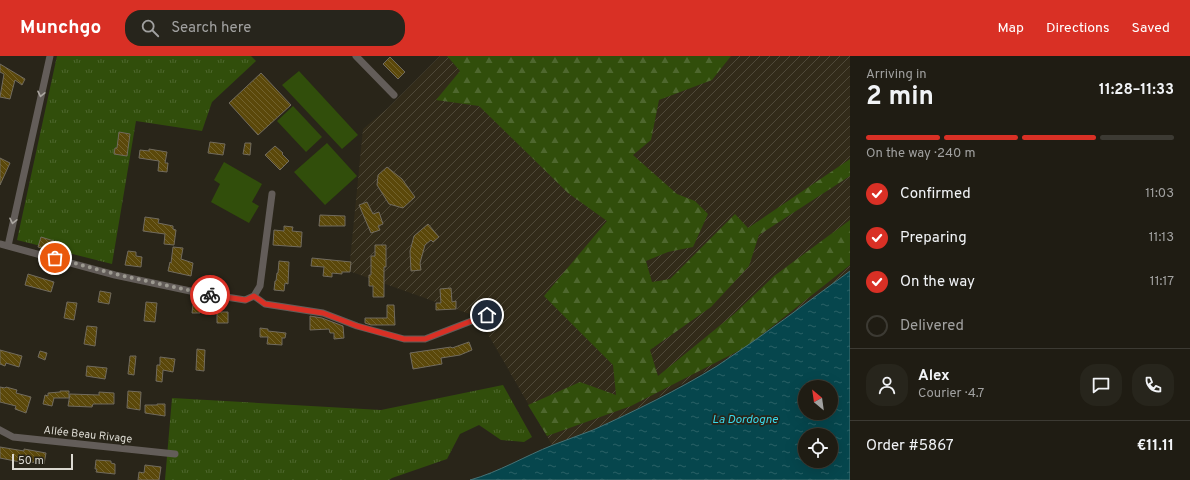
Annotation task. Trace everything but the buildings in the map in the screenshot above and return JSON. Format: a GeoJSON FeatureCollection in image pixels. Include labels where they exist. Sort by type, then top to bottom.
{"type":"FeatureCollection","features":[{"type":"Feature","properties":{"kind":"street"},"geometry":{"type":"LineString","coordinates":[[8,246],[50,56]]}},
{"type":"Feature","properties":{"kind":"street"},"geometry":{"type":"LineString","coordinates":[[356,56],[394,95]]}},
{"type":"Feature","properties":{"kind":"street"},"geometry":{"type":"LineString","coordinates":[[0,244],[115,274],[195,292],[246,300],[254,296],[260,286],[272,194]]}},
{"type":"Feature","properties":{"kind":"street"},"geometry":{"type":"LineString","coordinates":[[254,296],[265,304],[323,313],[357,326],[404,339],[425,339],[487,315]]}},
{"type":"Feature","properties":{"kind":"street","name":"Allée Beau Rivage"},"geometry":{"type":"LineString","coordinates":[[0,430],[13,437],[175,454]]}},
{"type":"Feature","properties":{"kind":"shaded area"},"geometry":{"type":"Polygon","coordinates":[[[440,56],[850,56],[850,271],[748,345],[715,366],[629,413],[592,430],[552,445],[478,317],[349,271],[363,129],[388,108],[440,56]]]}},
{"type":"Feature","properties":{"kind":"green space"},"geometry":{"type":"Polygon","coordinates":[[[57,56],[251,56],[256,61],[212,102],[202,131],[136,121],[112,264],[17,240],[57,56]]]}},
{"type":"Feature","properties":{"kind":"green space"},"geometry":{"type":"Polygon","coordinates":[[[447,56],[731,56],[712,80],[659,100],[651,140],[633,155],[677,194],[695,201],[708,214],[693,247],[668,252],[646,261],[652,282],[670,279],[735,214],[748,228],[850,159],[850,176],[759,235],[749,266],[711,307],[650,350],[658,376],[734,314],[774,276],[850,220],[850,265],[746,347],[631,406],[547,436],[528,405],[580,382],[616,395],[613,365],[544,296],[607,221],[568,193],[479,106],[436,100],[460,71],[447,56]]]}},
{"type":"Feature","properties":{"kind":"green space"},"geometry":{"type":"Polygon","coordinates":[[[299,71],[358,135],[342,149],[282,85],[299,71]]]}},
{"type":"Feature","properties":{"kind":"green space"},"geometry":{"type":"Polygon","coordinates":[[[293,106],[322,137],[306,152],[277,121],[293,106]]]}},
{"type":"Feature","properties":{"kind":"green space"},"geometry":{"type":"Polygon","coordinates":[[[327,143],[357,176],[325,205],[294,172],[327,143]]]}},
{"type":"Feature","properties":{"kind":"green space"},"geometry":{"type":"Polygon","coordinates":[[[224,162],[262,184],[252,202],[259,206],[249,223],[211,202],[220,184],[214,180],[224,162]]]}},
{"type":"Feature","properties":{"kind":"green space"},"geometry":{"type":"Polygon","coordinates":[[[503,385],[532,437],[524,442],[501,440],[479,425],[460,434],[447,459],[389,480],[165,480],[172,398],[381,410],[503,385]]]}},
{"type":"Feature","properties":{"kind":"water","name":"La Dordogne"},"geometry":{"type":"Polygon","coordinates":[[[850,271],[850,480],[470,480],[491,473],[543,449],[593,430],[672,392],[717,366],[850,271]]]}},
{"type":"Feature","properties":{"kind":"way so far"},"geometry":{"type":"LineString","coordinates":[[55,258],[115,274],[210,295]]}},
{"type":"Feature","properties":{"kind":"route"},"geometry":{"type":"LineString","coordinates":[[210,295],[246,300],[254,296],[265,304],[323,313],[357,326],[404,339],[425,339],[487,315]]}}]}
